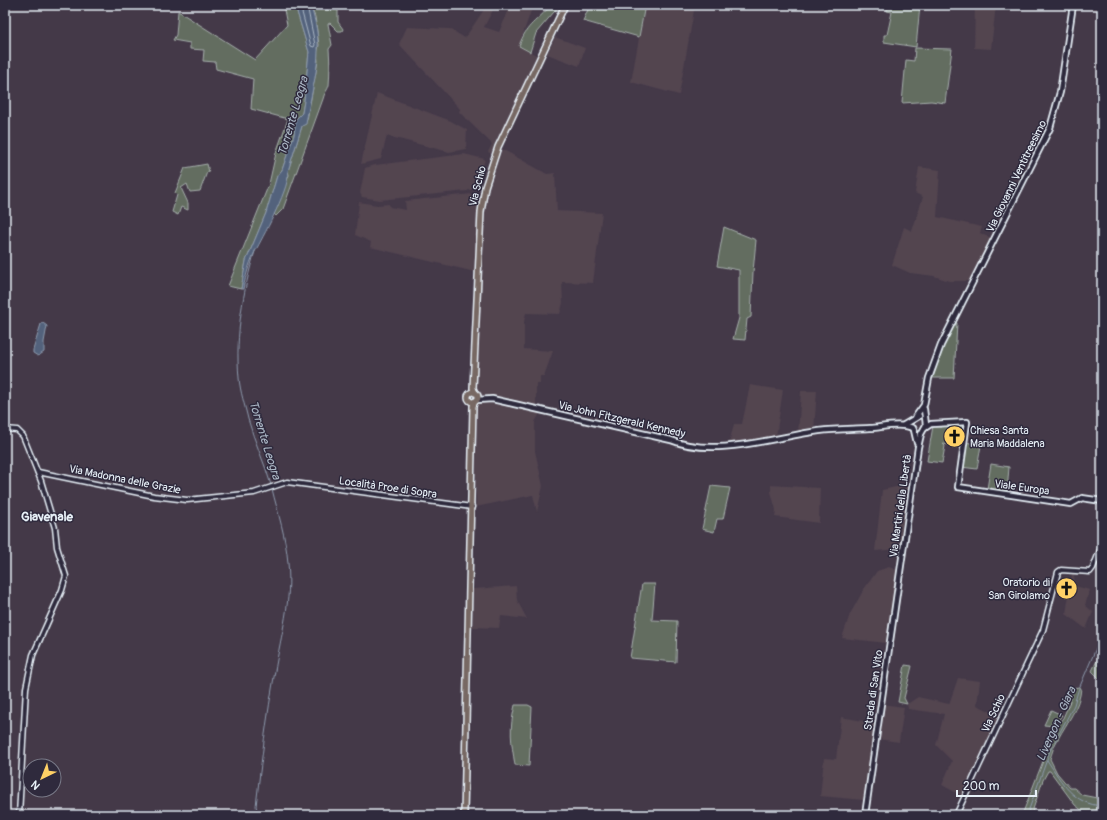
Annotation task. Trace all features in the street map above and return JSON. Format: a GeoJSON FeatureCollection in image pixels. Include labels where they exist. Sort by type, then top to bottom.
{"type":"FeatureCollection","features":[{"type":"Feature","properties":{"kind":"main road","name":"Via Schio"},"geometry":{"type":"LineString","coordinates":[[464,815],[481,212],[485,187],[498,147],[565,5]]}},
{"type":"Feature","properties":{"kind":"main road","name":"Via Giovanni Ventitreesimo"},"geometry":{"type":"LineString","coordinates":[[924,405],[929,378],[935,360],[1050,128],[1060,92],[1073,5]]}},
{"type":"Feature","properties":{"kind":"main road","name":"Via John Fitzgerald Kennedy"},"geometry":{"type":"LineString","coordinates":[[475,397],[514,404],[671,440],[681,444],[740,445],[819,431],[902,426],[913,429],[924,429],[930,425],[937,424]]}},
{"type":"Feature","properties":{"kind":"main road"},"geometry":{"type":"LineString","coordinates":[[924,405],[916,416],[937,424]]}},
{"type":"Feature","properties":{"kind":"main road","name":"Via Martiri della Libertà"},"geometry":{"type":"LineString","coordinates":[[900,568],[918,447],[924,429],[924,405]]}},
{"type":"Feature","properties":{"kind":"main road","name":"Via John Fitzgerald Kennedy"},"geometry":{"type":"LineString","coordinates":[[902,426],[916,416]]}},
{"type":"Feature","properties":{"kind":"main road","name":"Via Martiri della Libertà"},"geometry":{"type":"LineString","coordinates":[[911,421],[918,447]]}},
{"type":"Feature","properties":{"kind":"main road","name":"Viale Europa"},"geometry":{"type":"LineString","coordinates":[[937,424],[967,422],[958,487],[1071,504],[1082,498],[1102,501]]}},
{"type":"Feature","properties":{"kind":"main road","name":"Strada di San Vito"},"geometry":{"type":"LineString","coordinates":[[865,815],[900,568]]}},
{"type":"Feature","properties":{"kind":"street"},"geometry":{"type":"LineString","coordinates":[[5,429],[17,430],[24,436],[38,472],[55,528],[57,547],[66,576],[62,590],[33,655],[28,670],[19,815]]}},
{"type":"Feature","properties":{"kind":"street","name":"Via Madonna delle Grazie"},"geometry":{"type":"LineString","coordinates":[[38,472],[154,496],[186,500],[254,492],[287,482],[302,484]]}},
{"type":"Feature","properties":{"kind":"street","name":"Località Proe di Sopra"},"geometry":{"type":"LineString","coordinates":[[302,484],[472,507]]}},
{"type":"Feature","properties":{"kind":"street","name":"Via Schio"},"geometry":{"type":"LineString","coordinates":[[956,815],[1043,630],[1058,572],[1061,570],[1090,572],[1102,545]]}},
{"type":"Feature","properties":{"kind":"shaded area"},"geometry":{"type":"Polygon","coordinates":[[[487,5],[495,6],[484,27],[499,32],[511,5],[533,5],[519,46],[540,57],[493,155],[488,152],[492,144],[459,112],[460,109],[399,44],[407,27],[450,29],[465,38],[487,5]]]}},
{"type":"Feature","properties":{"kind":"shaded area"},"geometry":{"type":"Polygon","coordinates":[[[645,5],[695,5],[679,95],[631,82],[645,5]]]}},
{"type":"Feature","properties":{"kind":"shaded area"},"geometry":{"type":"Polygon","coordinates":[[[975,5],[996,5],[991,49],[974,48],[975,5]]]}},
{"type":"Feature","properties":{"kind":"shaded area"},"geometry":{"type":"Polygon","coordinates":[[[555,37],[585,48],[579,66],[547,54],[555,37]]]}},
{"type":"Feature","properties":{"kind":"shaded area"},"geometry":{"type":"Polygon","coordinates":[[[377,93],[451,121],[467,130],[466,149],[449,152],[387,136],[381,159],[361,164],[377,93]]]}},
{"type":"Feature","properties":{"kind":"shaded area"},"geometry":{"type":"Polygon","coordinates":[[[502,149],[547,174],[555,173],[557,211],[602,213],[593,283],[562,282],[563,303],[560,314],[526,313],[524,322],[524,349],[553,351],[544,376],[540,376],[540,384],[536,384],[536,406],[486,395],[476,396],[484,209],[490,178],[502,149]]]}},
{"type":"Feature","properties":{"kind":"shaded area"},"geometry":{"type":"Polygon","coordinates":[[[464,154],[485,159],[477,187],[467,191],[380,200],[362,197],[360,193],[365,168],[375,165],[464,154]]]}},
{"type":"Feature","properties":{"kind":"shaded area"},"geometry":{"type":"Polygon","coordinates":[[[919,167],[940,170],[937,217],[982,227],[980,233],[991,238],[970,281],[949,281],[934,276],[910,273],[892,265],[904,227],[912,231],[923,197],[915,193],[919,167]]]}},
{"type":"Feature","properties":{"kind":"shaded area"},"geometry":{"type":"Polygon","coordinates":[[[481,193],[477,227],[475,272],[370,247],[371,242],[355,235],[359,202],[377,205],[389,204],[390,207],[406,210],[405,201],[481,193]]]}},
{"type":"Feature","properties":{"kind":"shaded area"},"geometry":{"type":"Polygon","coordinates":[[[750,385],[783,390],[776,437],[744,443],[729,443],[734,424],[742,424],[750,385]]]}},
{"type":"Feature","properties":{"kind":"shaded area"},"geometry":{"type":"Polygon","coordinates":[[[801,391],[817,391],[814,430],[798,433],[801,391]]]}},
{"type":"Feature","properties":{"kind":"shaded area"},"geometry":{"type":"Polygon","coordinates":[[[476,400],[541,412],[535,422],[535,451],[543,486],[537,512],[533,495],[476,507],[476,400]]]}},
{"type":"Feature","properties":{"kind":"shaded area"},"geometry":{"type":"Polygon","coordinates":[[[909,484],[900,549],[875,551],[882,490],[909,484]]]}},
{"type":"Feature","properties":{"kind":"shaded area"},"geometry":{"type":"Polygon","coordinates":[[[771,485],[820,488],[819,523],[775,517],[776,510],[771,492],[771,485]]]}},
{"type":"Feature","properties":{"kind":"shaded area"},"geometry":{"type":"Polygon","coordinates":[[[889,567],[897,570],[886,643],[842,638],[850,614],[864,589],[877,571],[889,567]]]}},
{"type":"Feature","properties":{"kind":"shaded area"},"geometry":{"type":"Polygon","coordinates":[[[1072,574],[1074,574],[1075,586],[1090,590],[1085,605],[1093,612],[1086,629],[1066,614],[1072,574]]]}},
{"type":"Feature","properties":{"kind":"shaded area"},"geometry":{"type":"Polygon","coordinates":[[[516,586],[517,600],[527,619],[501,616],[499,628],[472,627],[473,589],[516,586]]]}},
{"type":"Feature","properties":{"kind":"shaded area"},"geometry":{"type":"Polygon","coordinates":[[[958,678],[980,681],[977,705],[1000,716],[962,796],[942,785],[952,761],[936,745],[944,714],[908,709],[907,704],[918,697],[949,704],[958,678]]]}},
{"type":"Feature","properties":{"kind":"shaded area"},"geometry":{"type":"Polygon","coordinates":[[[882,704],[904,707],[899,742],[877,739],[882,704]]]}},
{"type":"Feature","properties":{"kind":"shaded area"},"geometry":{"type":"Polygon","coordinates":[[[841,717],[875,723],[863,800],[820,796],[824,758],[836,759],[841,717]]]}},
{"type":"Feature","properties":{"kind":"green space"},"geometry":{"type":"Polygon","coordinates":[[[283,5],[295,5],[309,52],[304,101],[302,113],[296,119],[294,135],[282,170],[277,176],[266,213],[246,261],[241,289],[228,286],[269,184],[276,153],[288,119],[251,109],[253,79],[216,69],[215,62],[203,61],[204,50],[190,49],[190,43],[173,40],[176,35],[178,11],[255,60],[287,25],[283,5]]]}},
{"type":"Feature","properties":{"kind":"green space"},"geometry":{"type":"Polygon","coordinates":[[[310,5],[322,5],[325,9],[338,10],[338,22],[343,29],[342,31],[338,31],[330,23],[328,24],[332,45],[329,49],[329,85],[283,209],[276,216],[274,214],[289,175],[288,171],[302,126],[307,120],[318,61],[317,54],[319,45],[315,17],[310,5]]]}},
{"type":"Feature","properties":{"kind":"green space"},"geometry":{"type":"Polygon","coordinates":[[[551,5],[560,5],[536,33],[530,52],[519,46],[525,32],[551,5]]]}},
{"type":"Feature","properties":{"kind":"green space"},"geometry":{"type":"Polygon","coordinates":[[[590,5],[645,5],[639,37],[583,21],[590,5]]]}},
{"type":"Feature","properties":{"kind":"green space"},"geometry":{"type":"Polygon","coordinates":[[[887,5],[920,5],[916,47],[884,42],[884,35],[887,35],[892,12],[887,11],[887,5]]]}},
{"type":"Feature","properties":{"kind":"green space"},"geometry":{"type":"Polygon","coordinates":[[[915,48],[952,49],[945,103],[931,101],[902,103],[906,60],[914,61],[915,48]]]}},
{"type":"Feature","properties":{"kind":"green space"},"geometry":{"type":"Polygon","coordinates":[[[207,164],[209,172],[207,172],[200,191],[190,192],[187,184],[181,188],[188,203],[188,210],[181,207],[178,215],[172,212],[177,195],[175,193],[185,168],[207,164]]]}},
{"type":"Feature","properties":{"kind":"green space"},"geometry":{"type":"Polygon","coordinates":[[[724,227],[756,240],[751,317],[747,319],[745,340],[733,339],[739,318],[739,270],[717,266],[724,227]]]}},
{"type":"Feature","properties":{"kind":"green space"},"geometry":{"type":"Polygon","coordinates":[[[954,323],[957,323],[954,378],[930,378],[936,361],[954,323]]]}},
{"type":"Feature","properties":{"kind":"green space"},"geometry":{"type":"Polygon","coordinates":[[[963,423],[964,431],[959,430],[957,446],[943,444],[945,446],[942,463],[927,461],[933,426],[941,427],[933,425],[963,423]]]}},
{"type":"Feature","properties":{"kind":"green space"},"geometry":{"type":"Polygon","coordinates":[[[965,442],[981,445],[977,469],[961,467],[965,442]]]}},
{"type":"Feature","properties":{"kind":"green space"},"geometry":{"type":"Polygon","coordinates":[[[991,464],[1009,467],[1007,492],[987,489],[991,464]]]}},
{"type":"Feature","properties":{"kind":"green space"},"geometry":{"type":"Polygon","coordinates":[[[711,486],[730,488],[723,519],[717,519],[714,532],[702,529],[711,486]]]}},
{"type":"Feature","properties":{"kind":"green space"},"geometry":{"type":"Polygon","coordinates":[[[642,584],[655,584],[652,620],[677,621],[676,662],[630,658],[642,584]]]}},
{"type":"Feature","properties":{"kind":"green space"},"geometry":{"type":"Polygon","coordinates":[[[1101,652],[1102,653],[1102,681],[1092,671],[1101,652]]]}},
{"type":"Feature","properties":{"kind":"green space"},"geometry":{"type":"Polygon","coordinates":[[[905,665],[912,666],[904,698],[907,704],[898,702],[905,665]]]}},
{"type":"Feature","properties":{"kind":"green space"},"geometry":{"type":"Polygon","coordinates":[[[1072,688],[1081,688],[1078,702],[1055,744],[1050,759],[1057,773],[1070,788],[1074,788],[1082,795],[1102,799],[1102,815],[1088,815],[1075,805],[1050,771],[1048,771],[1043,780],[1031,815],[1022,815],[1045,756],[1050,748],[1052,731],[1063,718],[1072,695],[1072,688]]]}},
{"type":"Feature","properties":{"kind":"green space"},"geometry":{"type":"Polygon","coordinates":[[[515,705],[528,705],[532,707],[529,766],[515,765],[511,735],[515,705]]]}},
{"type":"Feature","properties":{"kind":"green space"},"geometry":{"type":"Polygon","coordinates":[[[1051,710],[1062,715],[1054,726],[1044,725],[1051,710]]]}},
{"type":"Feature","properties":{"kind":"water"},"geometry":{"type":"Polygon","coordinates":[[[295,5],[310,5],[315,21],[318,36],[318,51],[315,78],[306,124],[302,126],[288,171],[286,187],[277,209],[252,258],[243,289],[241,289],[246,261],[266,213],[277,176],[282,170],[294,135],[296,119],[302,113],[309,52],[295,5]]]}},
{"type":"Feature","properties":{"kind":"water"},"geometry":{"type":"Polygon","coordinates":[[[43,323],[47,326],[44,352],[38,356],[33,353],[33,350],[41,324],[43,323]]]}},
{"type":"Feature","properties":{"kind":"waterway","name":"Torrente Leogra"},"geometry":{"type":"LineString","coordinates":[[255,251],[241,313],[238,346],[239,378],[241,393],[250,427],[271,485]]}},
{"type":"Feature","properties":{"kind":"waterway","name":"Torrente Leogra"},"geometry":{"type":"LineString","coordinates":[[258,815],[256,806],[264,738],[285,617],[289,577],[286,544],[272,489]]}},
{"type":"Feature","properties":{"kind":"waterway","name":"Livergon - Giara"},"geometry":{"type":"LineString","coordinates":[[1027,815],[1050,751],[1074,705],[1078,691],[1097,646],[1102,641]]}},
{"type":"Feature","properties":{"kind":"waterway"},"geometry":{"type":"LineString","coordinates":[[1047,760],[1063,784],[1076,797],[1083,801],[1102,806]]}},
{"type":"Feature","properties":{"kind":"place","name":"Chiesa Santa Maria Maddalena"},"geometry":{"type":"Point","coordinates":[955,436]}},
{"type":"Feature","properties":{"kind":"place","name":"Oratorio di San Girolamo"},"geometry":{"type":"Point","coordinates":[1066,588]}},
{"type":"Feature","properties":{"kind":"district","name":"Giavenale"},"geometry":{"type":"Point","coordinates":[47,516]}}]}
